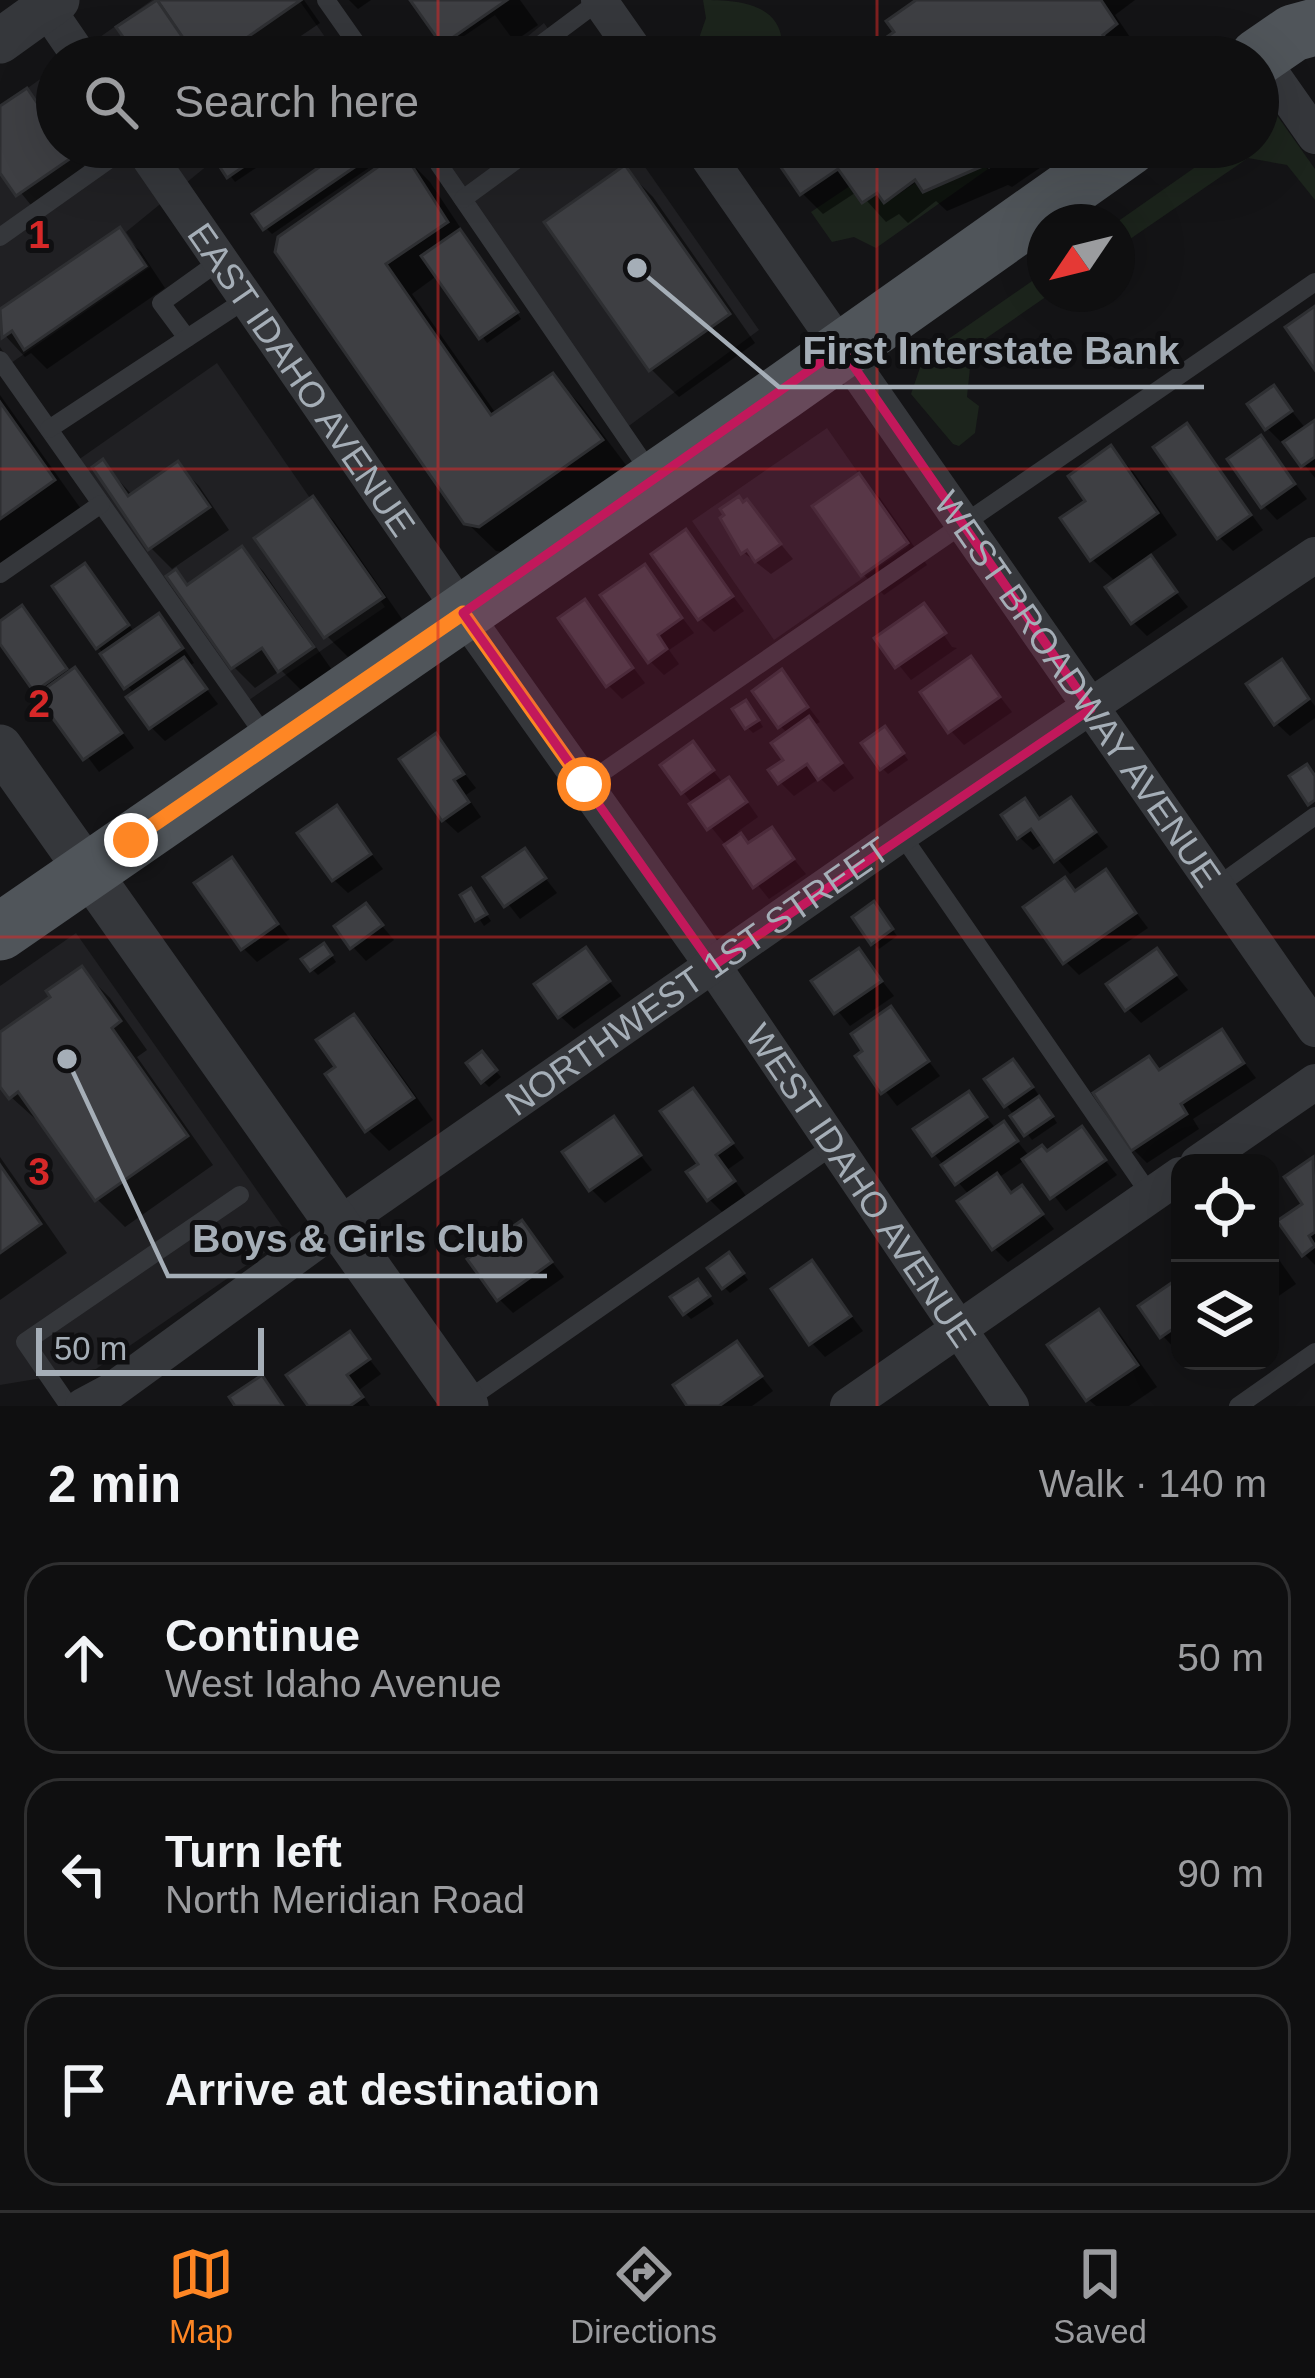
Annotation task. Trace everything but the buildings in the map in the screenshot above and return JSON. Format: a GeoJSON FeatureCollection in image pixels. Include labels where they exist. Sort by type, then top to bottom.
{"type":"FeatureCollection","features":[{"type":"Feature","properties":{"kind":"main road"},"geometry":{"type":"LineString","coordinates":[[0,932],[1099,168]]}},
{"type":"Feature","properties":{"kind":"street"},"geometry":{"type":"LineString","coordinates":[[599,0],[624,36]]}},
{"type":"Feature","properties":{"kind":"street"},"geometry":{"type":"LineString","coordinates":[[0,41],[48,3],[68,36]]}},
{"type":"Feature","properties":{"kind":"street"},"geometry":{"type":"LineString","coordinates":[[1288,35],[1315,136]]}},
{"type":"Feature","properties":{"kind":"street","name":"EAST IDAHO AVENUE"},"geometry":{"type":"LineString","coordinates":[[157,168],[463,613]]}},
{"type":"Feature","properties":{"kind":"street","name":"WEST BROADWAY AVENUE"},"geometry":{"type":"LineString","coordinates":[[716,168],[1315,1029]]}},
{"type":"Feature","properties":{"kind":"street","name":"NORTHWEST 1ST STREET"},"geometry":{"type":"LineString","coordinates":[[83,1406],[111,1391],[339,1225],[901,834],[1315,555]]}},
{"type":"Feature","properties":{"kind":"street","name":"WEST IDAHO AVENUE"},"geometry":{"type":"LineString","coordinates":[[463,613],[713,965],[1011,1406]]}},
{"type":"Feature","properties":{"kind":"street"},"geometry":{"type":"LineString","coordinates":[[0,747],[464,1404]]}},
{"type":"Feature","properties":{"kind":"street"},"geometry":{"type":"LineString","coordinates":[[1211,1154],[1315,1082]]}},
{"type":"Feature","properties":{"kind":"street"},"geometry":{"type":"LineString","coordinates":[[848,1406],[1166,1185]]}},
{"type":"Feature","properties":{"kind":"lane"},"geometry":{"type":"LineString","coordinates":[[326,0],[351,36]]}},
{"type":"Feature","properties":{"kind":"lane"},"geometry":{"type":"LineString","coordinates":[[552,36],[599,0]]}},
{"type":"Feature","properties":{"kind":"lane"},"geometry":{"type":"LineString","coordinates":[[1,234],[97,168]]}},
{"type":"Feature","properties":{"kind":"lane"},"geometry":{"type":"LineString","coordinates":[[442,168],[655,479]]}},
{"type":"Feature","properties":{"kind":"lane"},"geometry":{"type":"LineString","coordinates":[[464,199],[506,168]]}},
{"type":"Feature","properties":{"kind":"lane"},"geometry":{"type":"LineString","coordinates":[[187,338],[161,303],[221,260]]}},
{"type":"Feature","properties":{"kind":"lane"},"geometry":{"type":"LineString","coordinates":[[584,784],[1315,282]]}},
{"type":"Feature","properties":{"kind":"lane"},"geometry":{"type":"LineString","coordinates":[[49,429],[248,298]]}},
{"type":"Feature","properties":{"kind":"lane"},"geometry":{"type":"LineString","coordinates":[[0,360],[272,746]]}},
{"type":"Feature","properties":{"kind":"lane"},"geometry":{"type":"LineString","coordinates":[[0,574],[101,504]]}},
{"type":"Feature","properties":{"kind":"lane"},"geometry":{"type":"LineString","coordinates":[[1216,887],[1315,816]]}},
{"type":"Feature","properties":{"kind":"lane"},"geometry":{"type":"LineString","coordinates":[[901,834],[1166,1185]]}},
{"type":"Feature","properties":{"kind":"lane"},"geometry":{"type":"LineString","coordinates":[[464,1404],[834,1145]]}},
{"type":"Feature","properties":{"kind":"lane"},"geometry":{"type":"LineString","coordinates":[[69,1406],[25,1342],[240,1195]]}},
{"type":"Feature","properties":{"kind":"lane"},"geometry":{"type":"LineString","coordinates":[[1238,1406],[1315,1352]]}},
{"type":"Feature","properties":{"kind":"highlighted area"},"geometry":{"type":"Polygon","coordinates":[[[841,348],[1091,709],[713,966],[463,613],[841,348]]]}},
{"type":"Feature","properties":{"kind":"shaded area"},"geometry":{"type":"Polygon","coordinates":[[[152,0],[299,0],[324,36],[101,36],[152,0]]]}},
{"type":"Feature","properties":{"kind":"shaded area"},"geometry":{"type":"Polygon","coordinates":[[[703,0],[741,3],[764,11],[781,36],[700,36],[706,18],[703,0]]]}},
{"type":"Feature","properties":{"kind":"shaded area"},"geometry":{"type":"Polygon","coordinates":[[[495,15],[510,36],[464,36],[495,15]]]}},
{"type":"Feature","properties":{"kind":"shaded area"},"geometry":{"type":"Polygon","coordinates":[[[544,23],[553,36],[528,36],[544,23]]]}},
{"type":"Feature","properties":{"kind":"shaded area"},"geometry":{"type":"Polygon","coordinates":[[[36,82],[36,168],[204,168],[126,232],[150,267],[11,363],[0,347],[0,108],[36,82]]]}},
{"type":"Feature","properties":{"kind":"shaded area"},"geometry":{"type":"Polygon","coordinates":[[[1279,118],[1315,169],[1315,200],[1287,165],[1279,164],[1279,118]]]}},
{"type":"Feature","properties":{"kind":"shaded area"},"geometry":{"type":"Polygon","coordinates":[[[446,168],[646,168],[759,330],[626,428],[446,168]]]}},
{"type":"Feature","properties":{"kind":"shaded area"},"geometry":{"type":"Polygon","coordinates":[[[1194,168],[1233,168],[1135,236],[1135,209],[1194,168]]]}},
{"type":"Feature","properties":{"kind":"shaded area"},"geometry":{"type":"Polygon","coordinates":[[[988,169],[876,248],[854,237],[832,242],[811,212],[850,186],[862,203],[876,194],[884,204],[915,183],[923,193],[988,169]]]}},
{"type":"Feature","properties":{"kind":"shaded area"},"geometry":{"type":"Polygon","coordinates":[[[1027,284],[1027,310],[972,348],[967,397],[979,406],[975,433],[959,446],[911,394],[924,356],[1027,284]]]}},
{"type":"Feature","properties":{"kind":"shaded area"},"geometry":{"type":"Polygon","coordinates":[[[217,363],[385,607],[246,702],[78,460],[217,363]]]}},
{"type":"Feature","properties":{"kind":"shaded area"},"geometry":{"type":"Polygon","coordinates":[[[827,428],[909,546],[774,640],[692,521],[827,428]]]}},
{"type":"Feature","properties":{"kind":"shaded area"},"geometry":{"type":"Polygon","coordinates":[[[76,933],[289,1236],[96,1369],[0,1385],[0,986],[76,933]]]}},
{"type":"Feature","properties":{"kind":"place","name":"First Interstate Bank"},"geometry":{"type":"Point","coordinates":[637,268]}},
{"type":"Feature","properties":{"kind":"place","name":"Boys & Girls Club"},"geometry":{"type":"Point","coordinates":[67,1059]}},
{"type":"Feature","properties":{"kind":"route"},"geometry":{"type":"LineString","coordinates":[[131,840],[463,613],[584,784]]}}]}
